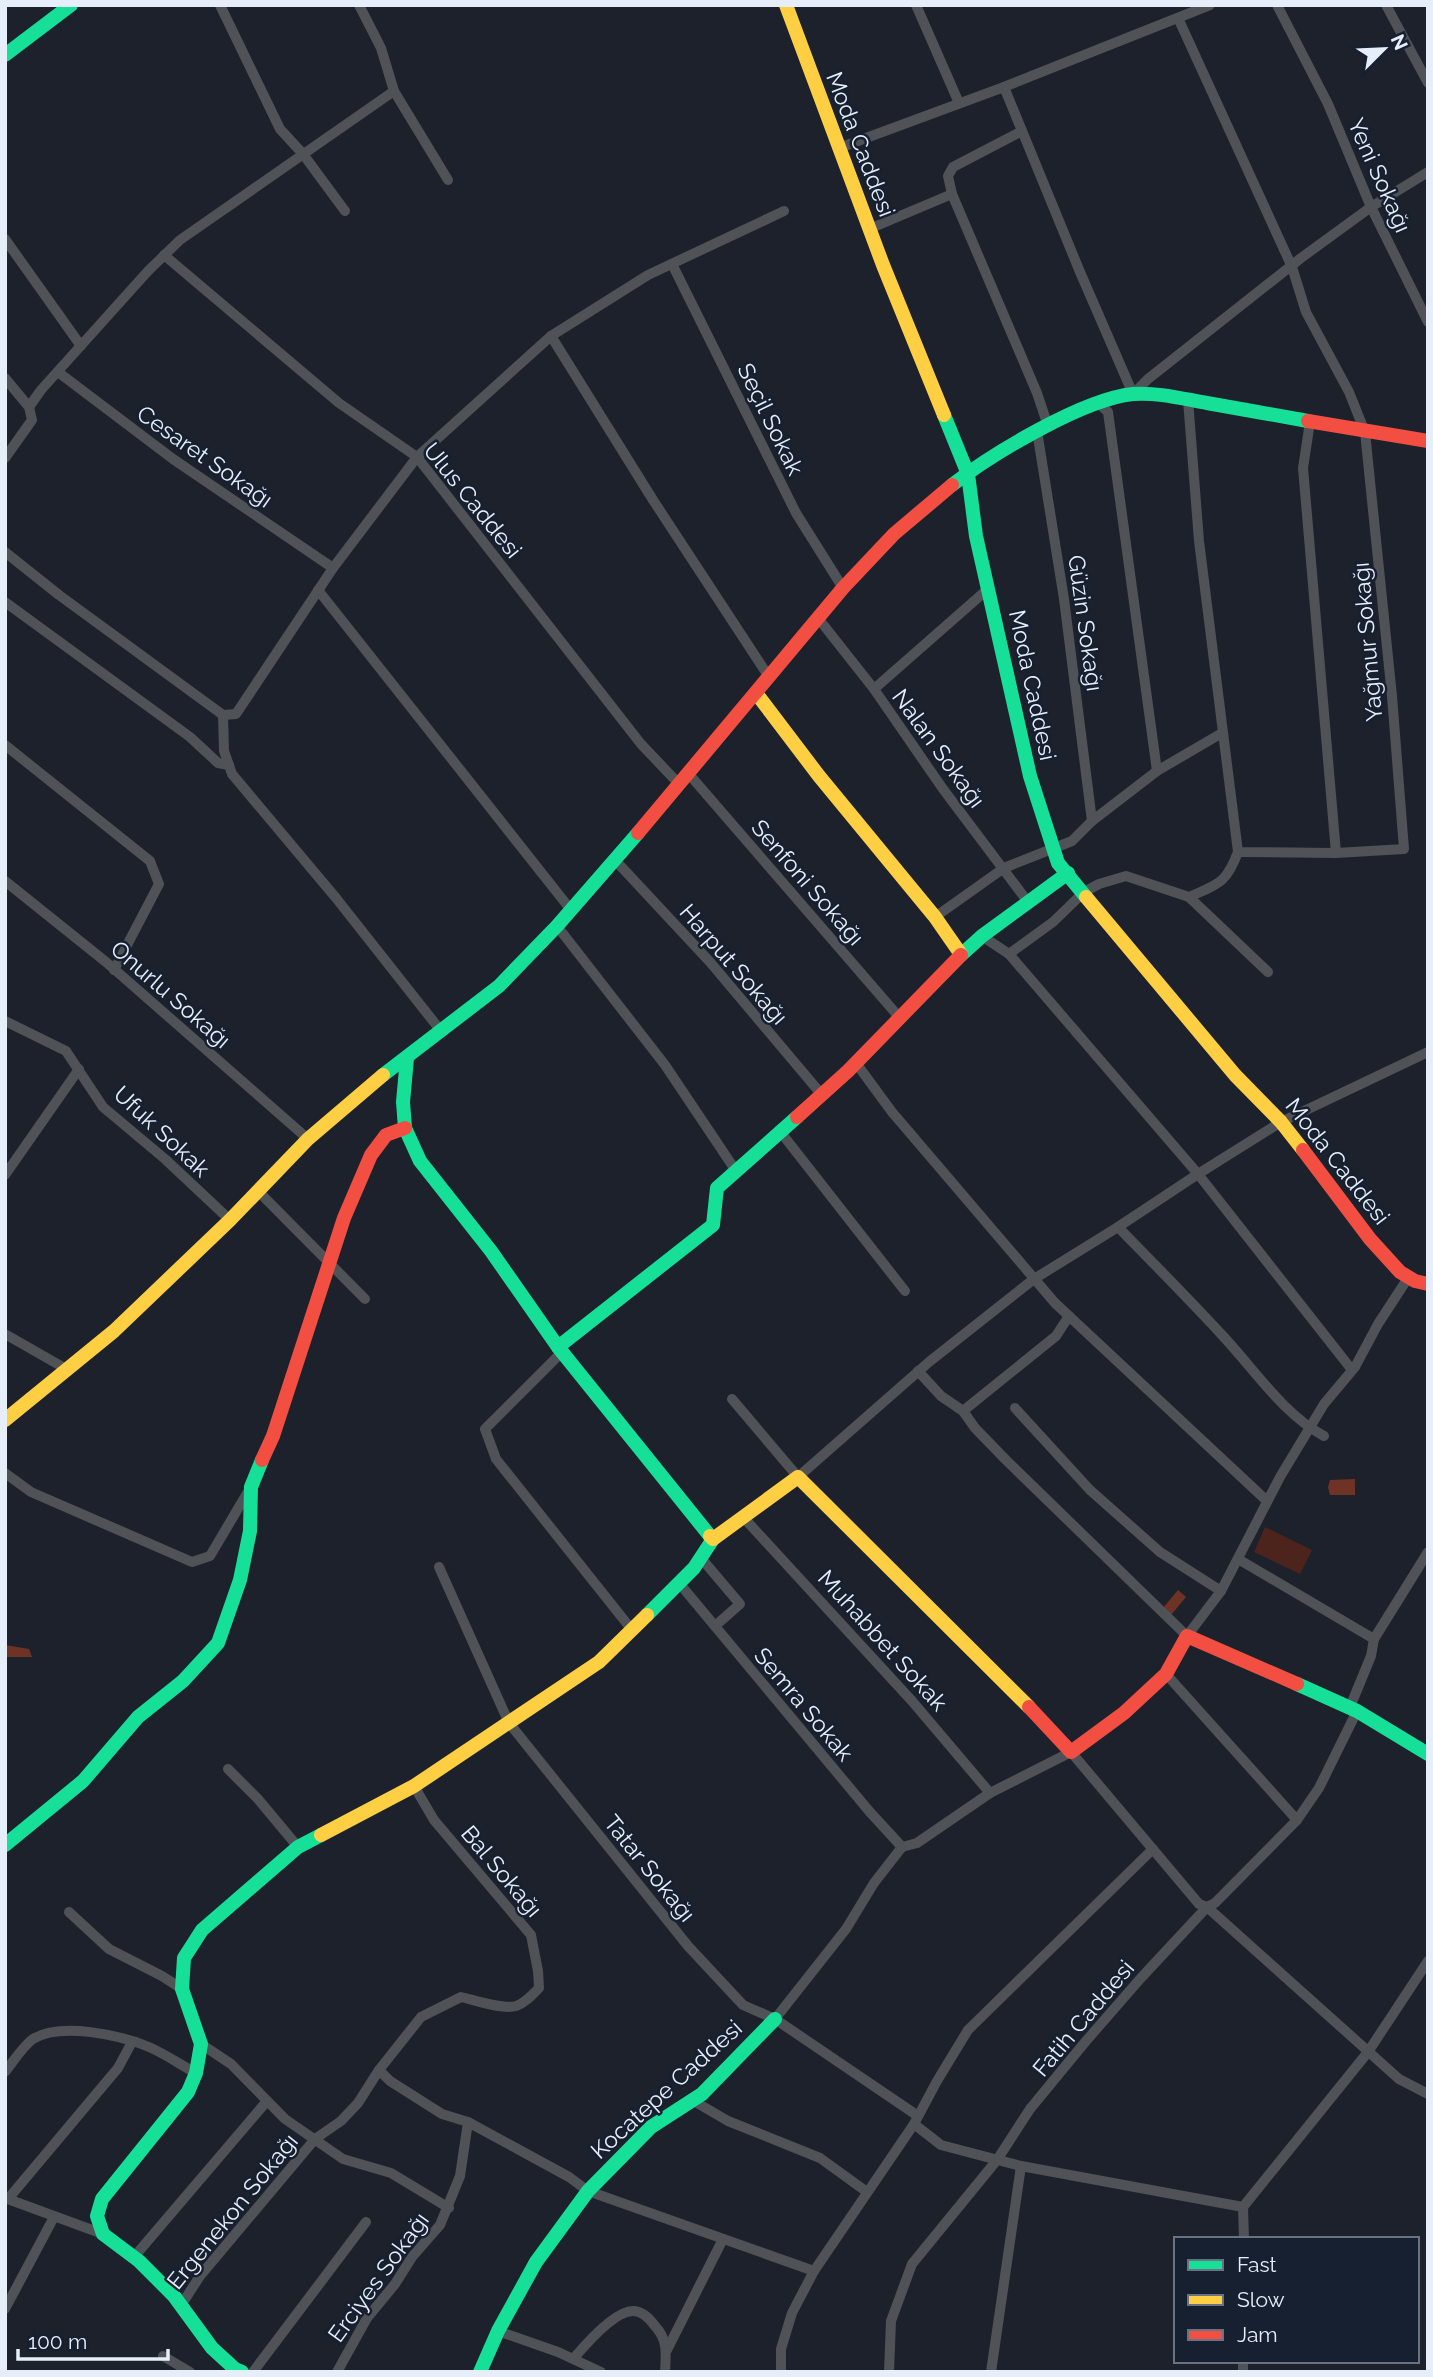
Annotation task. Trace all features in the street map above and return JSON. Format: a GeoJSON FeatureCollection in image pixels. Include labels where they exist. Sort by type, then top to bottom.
{"type":"FeatureCollection","features":[{"type":"Feature","properties":{"kind":"street"},"geometry":{"type":"LineString","coordinates":[[5,55],[71,5]]}},
{"type":"Feature","properties":{"kind":"street"},"geometry":{"type":"LineString","coordinates":[[220,5],[280,129],[303,154],[345,211]]}},
{"type":"Feature","properties":{"kind":"street"},"geometry":{"type":"LineString","coordinates":[[359,5],[381,48],[394,91],[447,180]]}},
{"type":"Feature","properties":{"kind":"street","name":"Moda Caddesi"},"geometry":{"type":"LineString","coordinates":[[786,5],[869,229],[968,474],[976,536],[1030,776],[1058,863],[1235,1075],[1281,1122],[1370,1239],[1408,1278]]}},
{"type":"Feature","properties":{"kind":"street"},"geometry":{"type":"LineString","coordinates":[[916,5],[959,103]]}},
{"type":"Feature","properties":{"kind":"street"},"geometry":{"type":"LineString","coordinates":[[839,148],[1004,87],[1210,5]]}},
{"type":"Feature","properties":{"kind":"street","name":"Yeni Sokağı"},"geometry":{"type":"LineString","coordinates":[[1277,5],[1328,104],[1371,207],[1428,322]]}},
{"type":"Feature","properties":{"kind":"street"},"geometry":{"type":"LineString","coordinates":[[1386,5],[1428,83]]}},
{"type":"Feature","properties":{"kind":"street","name":"Yağmur Sokağı"},"geometry":{"type":"LineString","coordinates":[[1178,18],[1292,267],[1306,312],[1340,374],[1365,432],[1392,696],[1404,849],[1336,853]]}},
{"type":"Feature","properties":{"kind":"street"},"geometry":{"type":"LineString","coordinates":[[1004,87],[1133,394]]}},
{"type":"Feature","properties":{"kind":"street"},"geometry":{"type":"LineString","coordinates":[[29,407],[81,346],[180,240],[394,91]]}},
{"type":"Feature","properties":{"kind":"street"},"geometry":{"type":"LineString","coordinates":[[869,229],[952,194],[948,176],[953,167],[1022,131]]}},
{"type":"Feature","properties":{"kind":"street"},"geometry":{"type":"LineString","coordinates":[[1133,394],[1148,379],[1371,207],[1428,172]]}},
{"type":"Feature","properties":{"kind":"street","name":"Güzin Sokağı"},"geometry":{"type":"LineString","coordinates":[[952,194],[1037,393],[1092,821]]}},
{"type":"Feature","properties":{"kind":"street"},"geometry":{"type":"LineString","coordinates":[[5,552],[59,595],[223,715],[236,714],[333,568],[417,457],[551,336],[648,275],[784,211]]}},
{"type":"Feature","properties":{"kind":"street"},"geometry":{"type":"LineString","coordinates":[[5,239],[81,346]]}},
{"type":"Feature","properties":{"kind":"street","name":"Ulus Caddesi"},"geometry":{"type":"LineString","coordinates":[[164,256],[339,403],[417,457],[641,744],[683,779]]}},
{"type":"Feature","properties":{"kind":"street","name":"Seçil Sokak"},"geometry":{"type":"LineString","coordinates":[[672,264],[796,513],[843,588]]}},
{"type":"Feature","properties":{"kind":"street"},"geometry":{"type":"LineString","coordinates":[[551,336],[653,500],[769,677]]}},
{"type":"Feature","properties":{"kind":"street","name":"Cesaret Sokağı"},"geometry":{"type":"LineString","coordinates":[[58,372],[173,459],[333,568]]}},
{"type":"Feature","properties":{"kind":"street"},"geometry":{"type":"LineString","coordinates":[[5,378],[29,407],[32,420],[5,458]]}},
{"type":"Feature","properties":{"kind":"street"},"geometry":{"type":"LineString","coordinates":[[5,1420],[114,1331],[230,1220],[308,1139],[358,1095],[499,986],[615,860],[843,588],[894,534],[968,474],[1043,429],[1098,403],[1133,394],[1188,400],[1428,441]]}},
{"type":"Feature","properties":{"kind":"street"},"geometry":{"type":"LineString","coordinates":[[1188,400],[1199,541],[1238,852],[1224,881],[1189,897]]}},
{"type":"Feature","properties":{"kind":"street"},"geometry":{"type":"LineString","coordinates":[[1098,403],[1108,412],[1157,771]]}},
{"type":"Feature","properties":{"kind":"street"},"geometry":{"type":"LineString","coordinates":[[1238,852],[1336,853],[1303,468],[1310,422]]}},
{"type":"Feature","properties":{"kind":"street"},"geometry":{"type":"LineString","coordinates":[[874,689],[989,588]]}},
{"type":"Feature","properties":{"kind":"street"},"geometry":{"type":"LineString","coordinates":[[318,590],[571,910]]}},
{"type":"Feature","properties":{"kind":"street"},"geometry":{"type":"LineString","coordinates":[[5,602],[190,737],[218,763],[229,765]]}},
{"type":"Feature","properties":{"kind":"street","name":"Nalan Sokağı"},"geometry":{"type":"LineString","coordinates":[[818,618],[874,689],[943,789],[1028,902]]}},
{"type":"Feature","properties":{"kind":"street"},"geometry":{"type":"LineString","coordinates":[[756,693],[935,917],[961,955]]}},
{"type":"Feature","properties":{"kind":"street"},"geometry":{"type":"LineString","coordinates":[[223,715],[224,751],[232,774],[336,898],[441,1031]]}},
{"type":"Feature","properties":{"kind":"street"},"geometry":{"type":"LineString","coordinates":[[935,917],[1004,868],[1072,841],[1092,821],[1157,771],[1222,733]]}},
{"type":"Feature","properties":{"kind":"street"},"geometry":{"type":"LineString","coordinates":[[5,745],[150,861],[159,884],[114,970]]}},
{"type":"Feature","properties":{"kind":"street","name":"Senfoni Sokağı"},"geometry":{"type":"LineString","coordinates":[[683,779],[899,1017]]}},
{"type":"Feature","properties":{"kind":"street","name":"Harput Sokağı"},"geometry":{"type":"LineString","coordinates":[[615,860],[710,962],[822,1096]]}},
{"type":"Feature","properties":{"kind":"street"},"geometry":{"type":"LineString","coordinates":[[632,1630],[496,1459],[485,1429],[560,1349],[713,1225],[717,1188],[779,1130],[822,1096],[961,955],[982,936],[1068,873]]}},
{"type":"Feature","properties":{"kind":"street"},"geometry":{"type":"LineString","coordinates":[[1010,954],[1053,922],[1084,892],[1099,884],[1126,876],[1189,897],[1268,972]]}},
{"type":"Feature","properties":{"kind":"street","name":"Onurlu Sokağı"},"geometry":{"type":"LineString","coordinates":[[5,881],[114,970],[308,1139]]}},
{"type":"Feature","properties":{"kind":"street"},"geometry":{"type":"LineString","coordinates":[[557,926],[666,1065],[736,1171]]}},
{"type":"Feature","properties":{"kind":"street"},"geometry":{"type":"LineString","coordinates":[[982,936],[1010,954],[1198,1174],[1352,1370]]}},
{"type":"Feature","properties":{"kind":"street","name":"Ufuk Sokak"},"geometry":{"type":"LineString","coordinates":[[5,1021],[66,1051],[103,1107],[165,1158],[230,1220]]}},
{"type":"Feature","properties":{"kind":"street"},"geometry":{"type":"LineString","coordinates":[[103,2234],[97,2216],[102,2199],[188,2092],[197,2073],[201,2044],[182,1989],[184,1958],[202,1930],[298,1847],[414,1786],[599,1662],[679,1583],[701,1558],[713,1539],[798,1476],[918,1371],[1034,1279],[1281,1122],[1428,1052]]}},
{"type":"Feature","properties":{"kind":"street"},"geometry":{"type":"LineString","coordinates":[[407,1058],[402,1102],[405,1128],[420,1161],[491,1251],[560,1349],[713,1539]]}},
{"type":"Feature","properties":{"kind":"street"},"geometry":{"type":"LineString","coordinates":[[856,1063],[892,1112],[1034,1279],[1069,1316],[1267,1501]]}},
{"type":"Feature","properties":{"kind":"street"},"geometry":{"type":"LineString","coordinates":[[5,1175],[79,1069]]}},
{"type":"Feature","properties":{"kind":"street"},"geometry":{"type":"LineString","coordinates":[[5,1472],[31,1492],[192,1562],[210,1556],[251,1487],[273,1436],[344,1218],[371,1155],[386,1135],[405,1128]]}},
{"type":"Feature","properties":{"kind":"street"},"geometry":{"type":"LineString","coordinates":[[779,1130],[905,1291]]}},
{"type":"Feature","properties":{"kind":"street"},"geometry":{"type":"LineString","coordinates":[[258,1191],[365,1299]]}},
{"type":"Feature","properties":{"kind":"street"},"geometry":{"type":"LineString","coordinates":[[1118,1227],[1309,1428],[1324,1436]]}},
{"type":"Feature","properties":{"kind":"street"},"geometry":{"type":"LineString","coordinates":[[775,2019],[846,1929],[874,1883],[902,1847],[917,1843],[990,1793],[1071,1752],[1124,1713],[1166,1674],[1187,1636],[1221,1591],[1267,1501],[1309,1428],[1324,1404],[1352,1370],[1408,1278],[1428,1284]]}},
{"type":"Feature","properties":{"kind":"street"},"geometry":{"type":"LineString","coordinates":[[963,1411],[1056,1336],[1069,1316]]}},
{"type":"Feature","properties":{"kind":"street"},"geometry":{"type":"LineString","coordinates":[[5,1334],[68,1370]]}},
{"type":"Feature","properties":{"kind":"street"},"geometry":{"type":"LineString","coordinates":[[918,1371],[942,1396],[963,1411],[975,1428],[1006,1460],[1187,1636],[1353,1709],[1428,1754]]}},
{"type":"Feature","properties":{"kind":"street"},"geometry":{"type":"LineString","coordinates":[[732,1399],[798,1476],[1071,1752],[1199,1904],[1207,1907],[1399,2079],[1428,2094]]}},
{"type":"Feature","properties":{"kind":"street"},"geometry":{"type":"LineString","coordinates":[[1015,1408],[1090,1490],[1160,1552],[1221,1591]]}},
{"type":"Feature","properties":{"kind":"street"},"geometry":{"type":"LineString","coordinates":[[5,1845],[17,1838],[83,1781],[138,1717],[183,1681],[218,1643],[240,1580],[250,1531],[251,1487]]}},
{"type":"Feature","properties":{"kind":"street","name":"Muhabbet Sokak"},"geometry":{"type":"LineString","coordinates":[[743,1517],[903,1691],[990,1793]]}},
{"type":"Feature","properties":{"kind":"street","name":"Fatih Caddesi"},"geometry":{"type":"LineString","coordinates":[[889,2372],[891,2321],[912,2264],[997,2160],[1030,2109],[1086,2041],[1207,1907],[1215,1903],[1297,1820],[1319,1788],[1353,1709],[1374,1639],[1428,1552]]}},
{"type":"Feature","properties":{"kind":"street"},"geometry":{"type":"LineString","coordinates":[[701,1558],[740,1604],[715,1626]]}},
{"type":"Feature","properties":{"kind":"street"},"geometry":{"type":"LineString","coordinates":[[1238,1559],[1374,1639]]}},
{"type":"Feature","properties":{"kind":"street","name":"Tatar Sokağı"},"geometry":{"type":"LineString","coordinates":[[439,1567],[509,1723],[688,1946],[743,2004],[775,2019],[916,2120],[941,2145],[1021,2166],[1243,2207]]}},
{"type":"Feature","properties":{"kind":"street","name":"Semra Sokak"},"geometry":{"type":"LineString","coordinates":[[679,1583],[902,1847]]}},
{"type":"Feature","properties":{"kind":"street"},"geometry":{"type":"LineString","coordinates":[[1166,1674],[1297,1820]]}},
{"type":"Feature","properties":{"kind":"street"},"geometry":{"type":"LineString","coordinates":[[228,1769],[258,1799],[298,1847]]}},
{"type":"Feature","properties":{"kind":"street","name":"Bal Sokağı"},"geometry":{"type":"LineString","coordinates":[[414,1786],[434,1821],[531,1935],[539,1988],[529,1998],[515,2006],[489,2004],[461,1997]]}},
{"type":"Feature","properties":{"kind":"street"},"geometry":{"type":"LineString","coordinates":[[782,2372],[781,2349],[792,2313],[814,2271],[916,2120],[968,2031],[1153,1849]]}},
{"type":"Feature","properties":{"kind":"street"},"geometry":{"type":"LineString","coordinates":[[69,1912],[109,1950],[182,1989]]}},
{"type":"Feature","properties":{"kind":"street"},"geometry":{"type":"LineString","coordinates":[[1244,2237],[1243,2207],[1368,2052],[1428,1961]]}},
{"type":"Feature","properties":{"kind":"street","name":"Ergenekon Sokağı"},"geometry":{"type":"LineString","coordinates":[[180,2307],[200,2276],[315,2139],[341,2121],[358,2102],[379,2070],[421,2017],[461,1997]]}},
{"type":"Feature","properties":{"kind":"street","name":"Kocatepe Caddesi"},"geometry":{"type":"LineString","coordinates":[[480,2372],[498,2331],[536,2262],[588,2191],[651,2127],[702,2094],[775,2019]]}},
{"type":"Feature","properties":{"kind":"street"},"geometry":{"type":"LineString","coordinates":[[5,2072],[32,2040],[51,2032],[68,2031],[100,2034],[151,2048],[197,2073]]}},
{"type":"Feature","properties":{"kind":"street"},"geometry":{"type":"LineString","coordinates":[[132,2042],[118,2068],[6,2199],[103,2234],[134,2257],[174,2296],[212,2348],[242,2372]]}},
{"type":"Feature","properties":{"kind":"street"},"geometry":{"type":"LineString","coordinates":[[201,2044],[231,2064],[285,2119],[343,2159],[391,2173],[449,2208]]}},
{"type":"Feature","properties":{"kind":"street"},"geometry":{"type":"LineString","coordinates":[[379,2070],[390,2081],[442,2114],[468,2122],[569,2177],[588,2191],[814,2271]]}},
{"type":"Feature","properties":{"kind":"street"},"geometry":{"type":"LineString","coordinates":[[692,2100],[727,2121],[820,2158],[867,2192]]}},
{"type":"Feature","properties":{"kind":"street"},"geometry":{"type":"LineString","coordinates":[[134,2257],[267,2101]]}},
{"type":"Feature","properties":{"kind":"street","name":"Erciyes Sokağı"},"geometry":{"type":"LineString","coordinates":[[337,2372],[367,2318],[395,2284],[412,2257],[440,2225],[449,2208],[460,2176],[468,2122]]}},
{"type":"Feature","properties":{"kind":"street"},"geometry":{"type":"LineString","coordinates":[[991,2372],[1021,2166]]}},
{"type":"Feature","properties":{"kind":"street"},"geometry":{"type":"LineString","coordinates":[[5,2309],[54,2217]]}},
{"type":"Feature","properties":{"kind":"street"},"geometry":{"type":"LineString","coordinates":[[253,2372],[366,2222]]}},
{"type":"Feature","properties":{"kind":"street"},"geometry":{"type":"LineString","coordinates":[[667,2350],[723,2239]]}},
{"type":"Feature","properties":{"kind":"street"},"geometry":{"type":"LineString","coordinates":[[573,2358],[593,2336],[621,2316],[633,2311],[648,2317],[664,2336],[667,2350],[665,2372]]}},
{"type":"Feature","properties":{"kind":"street"},"geometry":{"type":"LineString","coordinates":[[498,2331],[573,2358],[601,2372]]}},
{"type":"Feature","properties":{"kind":"street"},"geometry":{"type":"LineString","coordinates":[[163,2356],[190,2372]]}},
{"type":"Feature","properties":{"kind":"shaded area"},"geometry":{"type":"Polygon","coordinates":[[[1355,1479],[1355,1495],[1330,1495],[1330,1480],[1355,1479]]]}},
{"type":"Feature","properties":{"kind":"shaded area"},"geometry":{"type":"Polygon","coordinates":[[[1265,1527],[1312,1550],[1300,1574],[1254,1552],[1265,1527]]]}},
{"type":"Feature","properties":{"kind":"shaded area"},"geometry":{"type":"Polygon","coordinates":[[[1178,1590],[1186,1597],[1171,1615],[1163,1608],[1178,1590]]]}},
{"type":"Feature","properties":{"kind":"shaded area"},"geometry":{"type":"Polygon","coordinates":[[[5,1645],[29,1649],[32,1657],[5,1657],[5,1645]]]}},
{"type":"Feature","properties":{"kind":"traffic: fast"},"geometry":{"type":"LineString","coordinates":[[5,55],[71,5]]}},
{"type":"Feature","properties":{"kind":"traffic: fast"},"geometry":{"type":"LineString","coordinates":[[952,485],[990,458],[1064,417],[1089,406],[1133,394],[1170,396],[1308,421]]}},
{"type":"Feature","properties":{"kind":"traffic: fast"},"geometry":{"type":"LineString","coordinates":[[944,415],[968,474],[976,536],[1030,776],[1058,863],[1086,897]]}},
{"type":"Feature","properties":{"kind":"traffic: fast"},"geometry":{"type":"LineString","coordinates":[[383,1075],[499,986],[557,926],[638,833]]}},
{"type":"Feature","properties":{"kind":"traffic: fast"},"geometry":{"type":"LineString","coordinates":[[960,953],[961,955],[982,936],[1068,873]]}},
{"type":"Feature","properties":{"kind":"traffic: fast"},"geometry":{"type":"LineString","coordinates":[[407,1058],[403,1102],[405,1128],[420,1161],[491,1251],[558,1347],[710,1536]]}},
{"type":"Feature","properties":{"kind":"traffic: fast"},"geometry":{"type":"LineString","coordinates":[[558,1347],[713,1225],[717,1188],[797,1117]]}},
{"type":"Feature","properties":{"kind":"traffic: fast"},"geometry":{"type":"LineString","coordinates":[[5,1845],[83,1781],[138,1717],[183,1681],[218,1643],[240,1580],[250,1531],[251,1487],[262,1460]]}},
{"type":"Feature","properties":{"kind":"traffic: fast"},"geometry":{"type":"LineString","coordinates":[[647,1615],[694,1568],[713,1539]]}},
{"type":"Feature","properties":{"kind":"traffic: fast"},"geometry":{"type":"LineString","coordinates":[[1297,1684],[1357,1711],[1428,1754]]}},
{"type":"Feature","properties":{"kind":"traffic: fast"},"geometry":{"type":"LineString","coordinates":[[242,2372],[212,2348],[174,2296],[139,2261],[103,2234],[97,2216],[102,2199],[188,2092],[196,2073],[201,2044],[182,1989],[184,1958],[202,1930],[298,1847],[321,1835]]}},
{"type":"Feature","properties":{"kind":"traffic: fast"},"geometry":{"type":"LineString","coordinates":[[480,2372],[498,2331],[536,2262],[588,2191],[651,2127],[702,2094],[775,2019]]}},
{"type":"Feature","properties":{"kind":"traffic: slow"},"geometry":{"type":"LineString","coordinates":[[786,5],[883,265],[944,415]]}},
{"type":"Feature","properties":{"kind":"traffic: slow"},"geometry":{"type":"LineString","coordinates":[[756,693],[819,776],[935,917],[960,953]]}},
{"type":"Feature","properties":{"kind":"traffic: slow"},"geometry":{"type":"LineString","coordinates":[[1086,897],[1235,1075],[1281,1122],[1303,1150]]}},
{"type":"Feature","properties":{"kind":"traffic: slow"},"geometry":{"type":"LineString","coordinates":[[5,1420],[114,1331],[230,1220],[308,1139],[383,1075]]}},
{"type":"Feature","properties":{"kind":"traffic: slow"},"geometry":{"type":"LineString","coordinates":[[710,1536],[713,1539],[798,1477],[1029,1707]]}},
{"type":"Feature","properties":{"kind":"traffic: slow"},"geometry":{"type":"LineString","coordinates":[[321,1835],[414,1786],[599,1662],[647,1615]]}},
{"type":"Feature","properties":{"kind":"traffic: jam"},"geometry":{"type":"LineString","coordinates":[[1308,421],[1428,441]]}},
{"type":"Feature","properties":{"kind":"traffic: jam"},"geometry":{"type":"LineString","coordinates":[[638,833],[843,588],[894,534],[952,485]]}},
{"type":"Feature","properties":{"kind":"traffic: jam"},"geometry":{"type":"LineString","coordinates":[[797,1117],[848,1071],[961,955]]}},
{"type":"Feature","properties":{"kind":"traffic: jam"},"geometry":{"type":"LineString","coordinates":[[262,1460],[273,1436],[344,1218],[371,1155],[386,1135],[405,1128]]}},
{"type":"Feature","properties":{"kind":"traffic: jam"},"geometry":{"type":"LineString","coordinates":[[1303,1150],[1370,1239],[1400,1272],[1415,1281],[1428,1284]]}},
{"type":"Feature","properties":{"kind":"traffic: jam"},"geometry":{"type":"LineString","coordinates":[[1029,1707],[1071,1752],[1124,1713],[1166,1674],[1187,1636],[1297,1684]]}}]}
